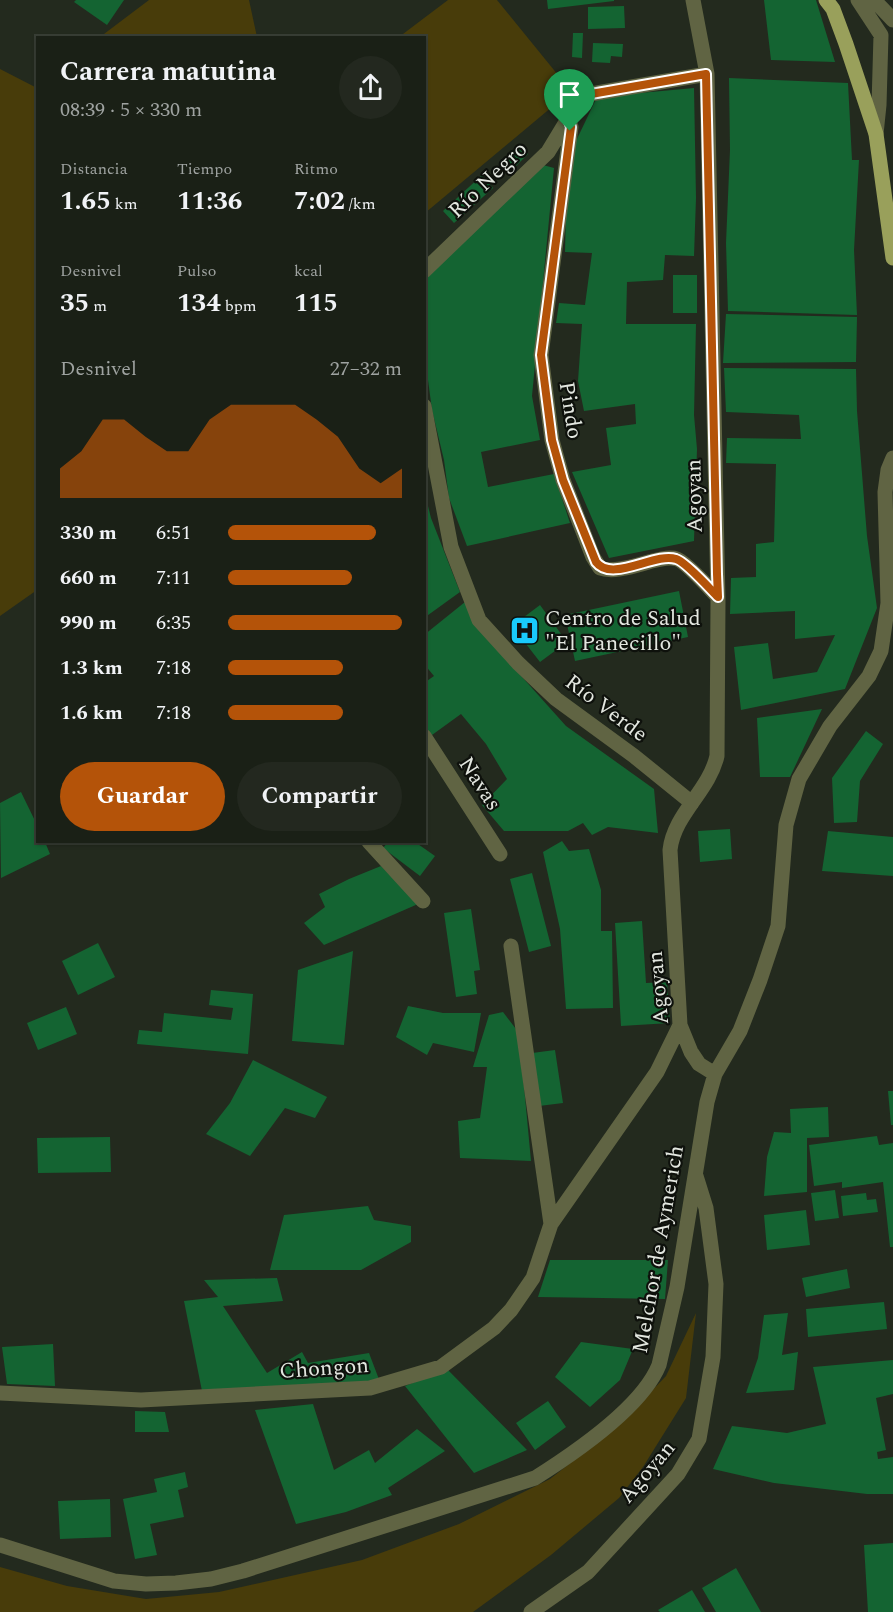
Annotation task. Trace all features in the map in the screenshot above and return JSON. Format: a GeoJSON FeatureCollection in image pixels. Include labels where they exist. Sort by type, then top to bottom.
{"type":"FeatureCollection","features":[{"type":"Feature","properties":{"kind":"main road"},"geometry":{"type":"LineString","coordinates":[[826,0],[833,9],[876,134],[893,258]]}},
{"type":"Feature","properties":{"kind":"street","name":"Agoyan"},"geometry":{"type":"LineString","coordinates":[[693,0],[706,74],[718,597],[717,756],[713,771],[674,832],[670,850],[680,1025],[699,1064],[716,1074]]}},
{"type":"Feature","properties":{"kind":"street"},"geometry":{"type":"LineString","coordinates":[[858,0],[881,35],[876,134],[893,264]]}},
{"type":"Feature","properties":{"kind":"street"},"geometry":{"type":"LineString","coordinates":[[874,0],[893,20]]}},
{"type":"Feature","properties":{"kind":"street","name":"Río Negro"},"geometry":{"type":"LineString","coordinates":[[426,269],[548,152],[579,104],[591,94],[706,74]]}},
{"type":"Feature","properties":{"kind":"street","name":"Pindo"},"geometry":{"type":"LineString","coordinates":[[568,119],[571,127],[541,355],[552,440],[563,480],[593,557],[600,568],[617,569],[670,558],[679,559],[718,597]]}},
{"type":"Feature","properties":{"kind":"street","name":"Río Verde"},"geometry":{"type":"LineString","coordinates":[[426,416],[451,547],[479,620],[518,663],[556,699],[634,756],[692,803]]}},
{"type":"Feature","properties":{"kind":"street","name":"Melchor de Aymerich"},"geometry":{"type":"LineString","coordinates":[[0,1545],[114,1581],[146,1584],[176,1583],[211,1579],[243,1571],[535,1478],[570,1457],[601,1431],[633,1402],[655,1376],[677,1287],[707,1102],[716,1074],[740,1031],[778,926],[786,825],[799,779],[830,726],[869,676],[881,651],[888,603],[885,492],[888,470],[893,458]]}},
{"type":"Feature","properties":{"kind":"street","name":"Navas"},"geometry":{"type":"LineString","coordinates":[[426,739],[500,854]]}},
{"type":"Feature","properties":{"kind":"street"},"geometry":{"type":"LineString","coordinates":[[370,843],[423,901]]}},
{"type":"Feature","properties":{"kind":"street"},"geometry":{"type":"LineString","coordinates":[[511,946],[551,1224]]}},
{"type":"Feature","properties":{"kind":"street","name":"Chongon"},"geometry":{"type":"LineString","coordinates":[[0,1393],[141,1400],[370,1389],[441,1367],[495,1328],[511,1310],[533,1278],[551,1224],[657,1072],[680,1025]]}},
{"type":"Feature","properties":{"kind":"street","name":"Agoyan"},"geometry":{"type":"LineString","coordinates":[[531,1612],[588,1572],[678,1474],[699,1439],[713,1357],[716,1284],[706,1208],[695,1173]]}},
{"type":"Feature","properties":{"kind":"shaded area"},"geometry":{"type":"Polygon","coordinates":[[[149,0],[249,0],[257,36],[101,36],[149,0]]]}},
{"type":"Feature","properties":{"kind":"shaded area"},"geometry":{"type":"Polygon","coordinates":[[[448,0],[497,0],[571,91],[426,212],[426,36],[400,36],[448,0]]]}},
{"type":"Feature","properties":{"kind":"shaded area"},"geometry":{"type":"Polygon","coordinates":[[[0,69],[36,87],[36,591],[0,616],[0,69]]]}},
{"type":"Feature","properties":{"kind":"shaded area"},"geometry":{"type":"Polygon","coordinates":[[[696,1313],[686,1398],[643,1467],[619,1498],[551,1555],[473,1612],[0,1612],[0,1567],[67,1586],[146,1599],[219,1592],[362,1560],[459,1524],[550,1479],[620,1424],[666,1376],[696,1313]]]}},
{"type":"Feature","properties":{"kind":"building"},"geometry":{"type":"Polygon","coordinates":[[[76,0],[124,0],[107,25],[74,2],[76,0]]]}},
{"type":"Feature","properties":{"kind":"building"},"geometry":{"type":"Polygon","coordinates":[[[547,0],[614,0],[614,1],[548,9],[547,0]]]}},
{"type":"Feature","properties":{"kind":"building"},"geometry":{"type":"Polygon","coordinates":[[[764,0],[816,0],[835,62],[771,60],[764,0]]]}},
{"type":"Feature","properties":{"kind":"building"},"geometry":{"type":"Polygon","coordinates":[[[624,6],[625,28],[588,29],[588,7],[624,6]]]}},
{"type":"Feature","properties":{"kind":"building"},"geometry":{"type":"Polygon","coordinates":[[[573,33],[583,33],[582,58],[572,57],[573,33]]]}},
{"type":"Feature","properties":{"kind":"building"},"geometry":{"type":"Polygon","coordinates":[[[593,43],[623,44],[622,57],[611,56],[610,63],[592,62],[593,43]]]}},
{"type":"Feature","properties":{"kind":"building"},"geometry":{"type":"Polygon","coordinates":[[[729,78],[848,83],[852,160],[859,160],[854,250],[857,315],[728,311],[726,243],[730,150],[729,78]]]}},
{"type":"Feature","properties":{"kind":"building"},"geometry":{"type":"Polygon","coordinates":[[[694,88],[696,198],[694,256],[665,255],[663,280],[627,282],[626,324],[696,324],[694,415],[697,449],[694,541],[609,558],[572,472],[611,465],[606,428],[636,424],[635,404],[584,411],[578,381],[582,324],[556,323],[559,303],[585,305],[592,253],[565,252],[566,210],[576,141],[597,97],[694,88]]]}},
{"type":"Feature","properties":{"kind":"building"},"geometry":{"type":"Polygon","coordinates":[[[520,146],[528,154],[511,171],[504,163],[520,146]]]}},
{"type":"Feature","properties":{"kind":"building"},"geometry":{"type":"Polygon","coordinates":[[[543,165],[554,168],[532,396],[540,440],[481,452],[488,487],[554,474],[570,523],[467,546],[449,498],[444,460],[432,410],[426,365],[426,275],[543,165]]]}},
{"type":"Feature","properties":{"kind":"building"},"geometry":{"type":"Polygon","coordinates":[[[482,175],[493,188],[454,223],[443,211],[482,175]]]}},
{"type":"Feature","properties":{"kind":"building"},"geometry":{"type":"Polygon","coordinates":[[[673,275],[697,275],[697,313],[673,313],[673,275]]]}},
{"type":"Feature","properties":{"kind":"building"},"geometry":{"type":"Polygon","coordinates":[[[726,314],[857,317],[856,362],[723,363],[726,314]]]}},
{"type":"Feature","properties":{"kind":"building"},"geometry":{"type":"Polygon","coordinates":[[[724,368],[856,369],[867,536],[877,608],[845,689],[741,710],[734,647],[768,643],[773,679],[817,672],[835,635],[795,639],[795,611],[730,614],[731,578],[756,577],[756,544],[774,542],[776,464],[726,463],[727,438],[801,439],[799,415],[726,412],[724,368]]]}},
{"type":"Feature","properties":{"kind":"building"},"geometry":{"type":"Polygon","coordinates":[[[426,498],[431,518],[460,592],[426,617],[426,498]]]}},
{"type":"Feature","properties":{"kind":"building"},"geometry":{"type":"Polygon","coordinates":[[[679,591],[688,637],[575,661],[565,615],[679,591]]]}},
{"type":"Feature","properties":{"kind":"building"},"geometry":{"type":"Polygon","coordinates":[[[465,602],[514,668],[566,726],[654,789],[658,833],[608,827],[592,835],[583,823],[568,831],[504,831],[482,805],[507,779],[486,744],[461,714],[432,735],[426,728],[426,682],[434,676],[426,666],[426,633],[465,602]]]}},
{"type":"Feature","properties":{"kind":"building"},"geometry":{"type":"Polygon","coordinates":[[[540,605],[567,642],[540,662],[512,626],[540,605]]]}},
{"type":"Feature","properties":{"kind":"building"},"geometry":{"type":"Polygon","coordinates":[[[822,709],[790,777],[760,777],[757,718],[822,709]]]}},
{"type":"Feature","properties":{"kind":"building"},"geometry":{"type":"Polygon","coordinates":[[[866,731],[883,744],[860,781],[857,822],[834,823],[832,778],[866,731]]]}},
{"type":"Feature","properties":{"kind":"building"},"geometry":{"type":"Polygon","coordinates":[[[21,792],[36,823],[36,843],[45,843],[50,854],[1,878],[0,803],[21,792]]]}},
{"type":"Feature","properties":{"kind":"building"},"geometry":{"type":"Polygon","coordinates":[[[730,829],[732,859],[700,862],[698,831],[730,829]]]}},
{"type":"Feature","properties":{"kind":"building"},"geometry":{"type":"Polygon","coordinates":[[[828,831],[893,837],[893,876],[822,871],[828,831]]]}},
{"type":"Feature","properties":{"kind":"building"},"geometry":{"type":"Polygon","coordinates":[[[562,841],[569,851],[589,849],[601,890],[601,931],[612,931],[613,1008],[566,1009],[560,929],[543,852],[562,841]]]}},
{"type":"Feature","properties":{"kind":"building"},"geometry":{"type":"Polygon","coordinates":[[[387,843],[416,843],[435,856],[420,876],[383,848],[387,843]]]}},
{"type":"Feature","properties":{"kind":"building"},"geometry":{"type":"Polygon","coordinates":[[[381,866],[418,904],[324,945],[304,923],[325,907],[319,894],[381,866]]]}},
{"type":"Feature","properties":{"kind":"building"},"geometry":{"type":"Polygon","coordinates":[[[532,873],[551,946],[529,952],[510,879],[532,873]]]}},
{"type":"Feature","properties":{"kind":"building"},"geometry":{"type":"Polygon","coordinates":[[[471,909],[480,970],[474,971],[477,994],[456,997],[444,913],[471,909]]]}},
{"type":"Feature","properties":{"kind":"building"},"geometry":{"type":"Polygon","coordinates":[[[642,921],[646,983],[667,982],[670,1023],[621,1026],[615,923],[642,921]]]}},
{"type":"Feature","properties":{"kind":"building"},"geometry":{"type":"Polygon","coordinates":[[[98,943],[115,977],[78,995],[62,961],[98,943]]]}},
{"type":"Feature","properties":{"kind":"building"},"geometry":{"type":"Polygon","coordinates":[[[353,951],[344,1045],[292,1041],[298,970],[353,951]]]}},
{"type":"Feature","properties":{"kind":"building"},"geometry":{"type":"Polygon","coordinates":[[[211,990],[253,994],[248,1054],[137,1044],[139,1030],[162,1032],[164,1013],[231,1020],[233,1008],[209,1005],[211,990]]]}},
{"type":"Feature","properties":{"kind":"building"},"geometry":{"type":"Polygon","coordinates":[[[408,1006],[443,1013],[481,1013],[474,1052],[433,1043],[427,1055],[396,1037],[408,1006]]]}},
{"type":"Feature","properties":{"kind":"building"},"geometry":{"type":"Polygon","coordinates":[[[66,1007],[77,1034],[38,1050],[27,1023],[66,1007]]]}},
{"type":"Feature","properties":{"kind":"building"},"geometry":{"type":"Polygon","coordinates":[[[503,1012],[519,1033],[531,1161],[460,1158],[458,1121],[480,1118],[487,1067],[473,1067],[489,1015],[503,1012]]]}},
{"type":"Feature","properties":{"kind":"building"},"geometry":{"type":"Polygon","coordinates":[[[555,1050],[563,1103],[539,1106],[532,1053],[555,1050]]]}},
{"type":"Feature","properties":{"kind":"building"},"geometry":{"type":"Polygon","coordinates":[[[253,1060],[327,1097],[315,1118],[285,1108],[250,1156],[206,1134],[230,1103],[253,1060]]]}},
{"type":"Feature","properties":{"kind":"building"},"geometry":{"type":"Polygon","coordinates":[[[888,1091],[893,1091],[893,1125],[891,1125],[888,1091]]]}},
{"type":"Feature","properties":{"kind":"building"},"geometry":{"type":"Polygon","coordinates":[[[828,1107],[829,1137],[807,1138],[807,1192],[764,1196],[767,1157],[774,1132],[791,1133],[790,1109],[828,1107]]]}},
{"type":"Feature","properties":{"kind":"building"},"geometry":{"type":"Polygon","coordinates":[[[877,1136],[879,1145],[893,1143],[893,1247],[890,1247],[883,1182],[842,1188],[842,1182],[814,1186],[809,1145],[877,1136]]]}},
{"type":"Feature","properties":{"kind":"building"},"geometry":{"type":"Polygon","coordinates":[[[110,1137],[111,1172],[38,1173],[37,1138],[110,1137]]]}},
{"type":"Feature","properties":{"kind":"building"},"geometry":{"type":"Polygon","coordinates":[[[835,1190],[839,1218],[815,1221],[811,1193],[835,1190]]]}},
{"type":"Feature","properties":{"kind":"building"},"geometry":{"type":"Polygon","coordinates":[[[866,1193],[867,1200],[876,1199],[878,1212],[843,1216],[841,1196],[866,1193]]]}},
{"type":"Feature","properties":{"kind":"building"},"geometry":{"type":"Polygon","coordinates":[[[368,1206],[374,1220],[411,1226],[411,1242],[361,1270],[270,1270],[284,1215],[368,1206]]]}},
{"type":"Feature","properties":{"kind":"building"},"geometry":{"type":"Polygon","coordinates":[[[806,1210],[810,1245],[767,1250],[764,1215],[806,1210]]]}},
{"type":"Feature","properties":{"kind":"building"},"geometry":{"type":"Polygon","coordinates":[[[550,1260],[668,1260],[665,1299],[538,1297],[550,1260]]]}},
{"type":"Feature","properties":{"kind":"building"},"geometry":{"type":"Polygon","coordinates":[[[847,1269],[850,1288],[806,1297],[802,1278],[847,1269]]]}},
{"type":"Feature","properties":{"kind":"building"},"geometry":{"type":"Polygon","coordinates":[[[277,1278],[283,1301],[223,1306],[267,1373],[302,1352],[308,1363],[369,1353],[380,1382],[203,1396],[184,1301],[218,1297],[204,1280],[277,1278]]]}},
{"type":"Feature","properties":{"kind":"building"},"geometry":{"type":"Polygon","coordinates":[[[884,1302],[887,1329],[808,1337],[806,1309],[884,1302]]]}},
{"type":"Feature","properties":{"kind":"building"},"geometry":{"type":"Polygon","coordinates":[[[788,1313],[782,1355],[798,1352],[794,1390],[746,1393],[758,1358],[764,1315],[788,1313]]]}},
{"type":"Feature","properties":{"kind":"building"},"geometry":{"type":"Polygon","coordinates":[[[581,1342],[633,1349],[620,1380],[590,1407],[555,1377],[581,1342]]]}},
{"type":"Feature","properties":{"kind":"building"},"geometry":{"type":"Polygon","coordinates":[[[53,1344],[55,1386],[7,1384],[2,1347],[53,1344]]]}},
{"type":"Feature","properties":{"kind":"building"},"geometry":{"type":"Polygon","coordinates":[[[893,1360],[893,1394],[876,1398],[886,1450],[877,1452],[878,1459],[893,1457],[893,1494],[867,1494],[774,1483],[713,1469],[732,1426],[787,1433],[826,1424],[813,1367],[893,1360]]]}},
{"type":"Feature","properties":{"kind":"building"},"geometry":{"type":"Polygon","coordinates":[[[447,1369],[527,1450],[474,1473],[405,1386],[447,1369]]]}},
{"type":"Feature","properties":{"kind":"building"},"geometry":{"type":"Polygon","coordinates":[[[548,1401],[566,1427],[535,1450],[516,1423],[548,1401]]]}},
{"type":"Feature","properties":{"kind":"building"},"geometry":{"type":"Polygon","coordinates":[[[313,1404],[334,1470],[369,1450],[375,1463],[417,1429],[445,1451],[388,1488],[392,1495],[346,1512],[296,1524],[255,1410],[313,1404]]]}},
{"type":"Feature","properties":{"kind":"building"},"geometry":{"type":"Polygon","coordinates":[[[135,1411],[165,1412],[169,1432],[135,1432],[135,1411]]]}},
{"type":"Feature","properties":{"kind":"building"},"geometry":{"type":"Polygon","coordinates":[[[185,1472],[188,1487],[178,1490],[184,1517],[150,1524],[157,1555],[135,1559],[123,1499],[157,1492],[154,1479],[185,1472]]]}},
{"type":"Feature","properties":{"kind":"building"},"geometry":{"type":"Polygon","coordinates":[[[110,1499],[111,1537],[60,1539],[58,1501],[110,1499]]]}},
{"type":"Feature","properties":{"kind":"building"},"geometry":{"type":"Polygon","coordinates":[[[893,1543],[893,1612],[868,1612],[864,1545],[893,1543]]]}},
{"type":"Feature","properties":{"kind":"building"},"geometry":{"type":"Polygon","coordinates":[[[736,1568],[761,1612],[716,1612],[702,1588],[736,1568]]]}},
{"type":"Feature","properties":{"kind":"building"},"geometry":{"type":"Polygon","coordinates":[[[692,1590],[705,1612],[660,1612],[658,1610],[692,1590]]]}},
{"type":"Feature","properties":{"kind":"place","name":"Centro de Salud \"El Panecillo\""},"geometry":{"type":"Point","coordinates":[524,630]}},
{"type":"Feature","properties":{"kind":"route"},"geometry":{"type":"LineString","coordinates":[[706,74],[718,597],[679,559],[670,558],[617,569],[600,568],[593,557],[563,480],[552,440],[541,355],[570,131],[568,119],[579,104],[591,94],[706,74]]}}]}
